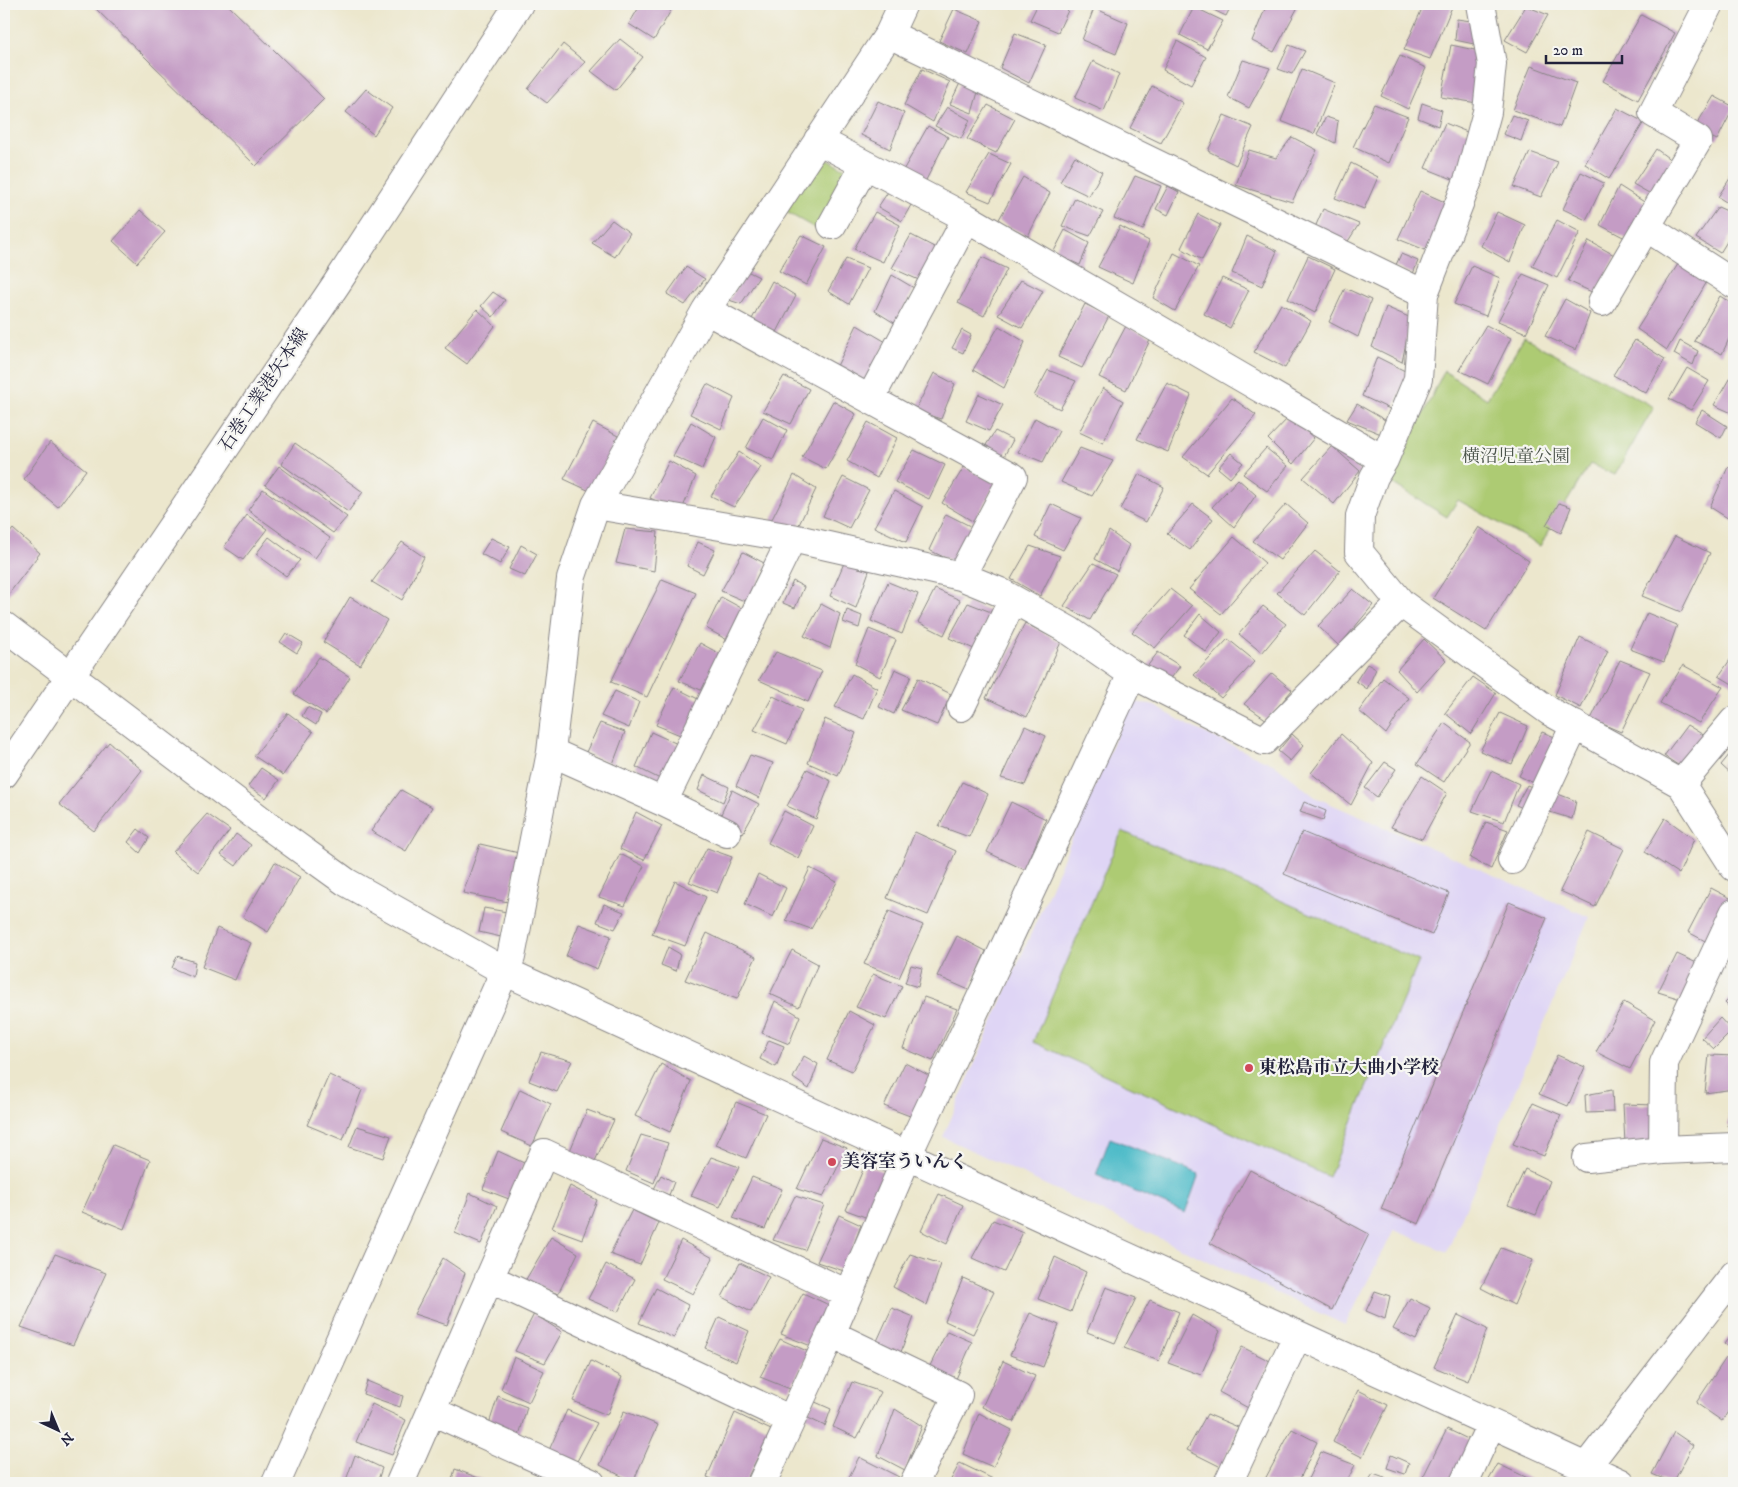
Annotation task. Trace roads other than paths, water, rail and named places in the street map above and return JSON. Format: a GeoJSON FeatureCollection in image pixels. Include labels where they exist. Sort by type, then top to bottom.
{"type":"FeatureCollection","features":[{"type":"Feature","properties":{"kind":"street","name":"石巻工業港矢本線"},"geometry":{"type":"LineString","coordinates":[[4,774],[337,283],[520,4]]}},
{"type":"Feature","properties":{"kind":"street"},"geometry":{"type":"LineString","coordinates":[[276,1483],[511,957],[551,752],[571,580],[596,506],[706,310],[889,34],[904,4]]}},
{"type":"Feature","properties":{"kind":"street"},"geometry":{"type":"LineString","coordinates":[[1481,4],[1492,64],[1488,112],[1469,178],[1424,294],[1418,379],[1384,460],[1374,477],[1360,516],[1359,552],[1401,603],[1549,711],[1681,784],[1734,866]]}},
{"type":"Feature","properties":{"kind":"street"},"geometry":{"type":"LineString","coordinates":[[1602,302],[1698,140],[1652,113],[1709,4]]}},
{"type":"Feature","properties":{"kind":"street"},"geometry":{"type":"LineString","coordinates":[[889,34],[1424,294]]}},
{"type":"Feature","properties":{"kind":"street"},"geometry":{"type":"LineString","coordinates":[[818,140],[967,218],[1384,460]]}},
{"type":"Feature","properties":{"kind":"street"},"geometry":{"type":"LineString","coordinates":[[832,225],[865,165]]}},
{"type":"Feature","properties":{"kind":"street"},"geometry":{"type":"LineString","coordinates":[[870,399],[967,218]]}},
{"type":"Feature","properties":{"kind":"street"},"geometry":{"type":"LineString","coordinates":[[1646,227],[1734,284]]}},
{"type":"Feature","properties":{"kind":"street"},"geometry":{"type":"LineString","coordinates":[[706,310],[1013,477],[962,576]]}},
{"type":"Feature","properties":{"kind":"street"},"geometry":{"type":"LineString","coordinates":[[596,506],[792,538],[962,576],[1013,599],[1070,631],[1132,674],[1264,741],[1401,603]]}},
{"type":"Feature","properties":{"kind":"street"},"geometry":{"type":"LineString","coordinates":[[664,802],[792,538]]}},
{"type":"Feature","properties":{"kind":"street"},"geometry":{"type":"LineString","coordinates":[[961,707],[1013,599]]}},
{"type":"Feature","properties":{"kind":"street"},"geometry":{"type":"LineString","coordinates":[[4,626],[346,882],[504,971],[1621,1483]]}},
{"type":"Feature","properties":{"kind":"street"},"geometry":{"type":"LineString","coordinates":[[762,1483],[831,1334],[907,1156],[1132,674]]}},
{"type":"Feature","properties":{"kind":"street"},"geometry":{"type":"LineString","coordinates":[[1681,784],[1734,721]]}},
{"type":"Feature","properties":{"kind":"street"},"geometry":{"type":"LineString","coordinates":[[1512,860],[1575,725]]}},
{"type":"Feature","properties":{"kind":"street"},"geometry":{"type":"LineString","coordinates":[[551,752],[664,802],[727,833]]}},
{"type":"Feature","properties":{"kind":"street"},"geometry":{"type":"LineString","coordinates":[[1663,1150],[1664,1062],[1734,913]]}},
{"type":"Feature","properties":{"kind":"street"},"geometry":{"type":"LineString","coordinates":[[1587,1158],[1663,1150],[1734,1148]]}},
{"type":"Feature","properties":{"kind":"street"},"geometry":{"type":"LineString","coordinates":[[400,1483],[544,1153],[848,1294]]}},
{"type":"Feature","properties":{"kind":"street"},"geometry":{"type":"LineString","coordinates":[[1586,1467],[1734,1275]]}},
{"type":"Feature","properties":{"kind":"street"},"geometry":{"type":"LineString","coordinates":[[488,1278],[791,1420]]}},
{"type":"Feature","properties":{"kind":"street"},"geometry":{"type":"LineString","coordinates":[[831,1334],[958,1394],[914,1483]]}},
{"type":"Feature","properties":{"kind":"street"},"geometry":{"type":"LineString","coordinates":[[1233,1482],[1297,1336]]}},
{"type":"Feature","properties":{"kind":"street"},"geometry":{"type":"LineString","coordinates":[[432,1411],[591,1483]]}},
{"type":"Feature","properties":{"kind":"street"},"geometry":{"type":"LineString","coordinates":[[1464,1483],[1491,1424]]}},
{"type":"Feature","properties":{"kind":"water"},"geometry":{"type":"Polygon","coordinates":[[[1110,1138],[1199,1174],[1185,1213],[1096,1175],[1110,1138]]]}},
{"type":"Feature","properties":{"kind":"place","name":"東松島市立大曲小学校"},"geometry":{"type":"Point","coordinates":[1249,1068]}},
{"type":"Feature","properties":{"kind":"place","name":"美容室ういんく"},"geometry":{"type":"Point","coordinates":[832,1162]}},
{"type":"Feature","properties":{"kind":"park label","name":"横沼児童公園"},"geometry":{"type":"Point","coordinates":[1516,457]}}]}
